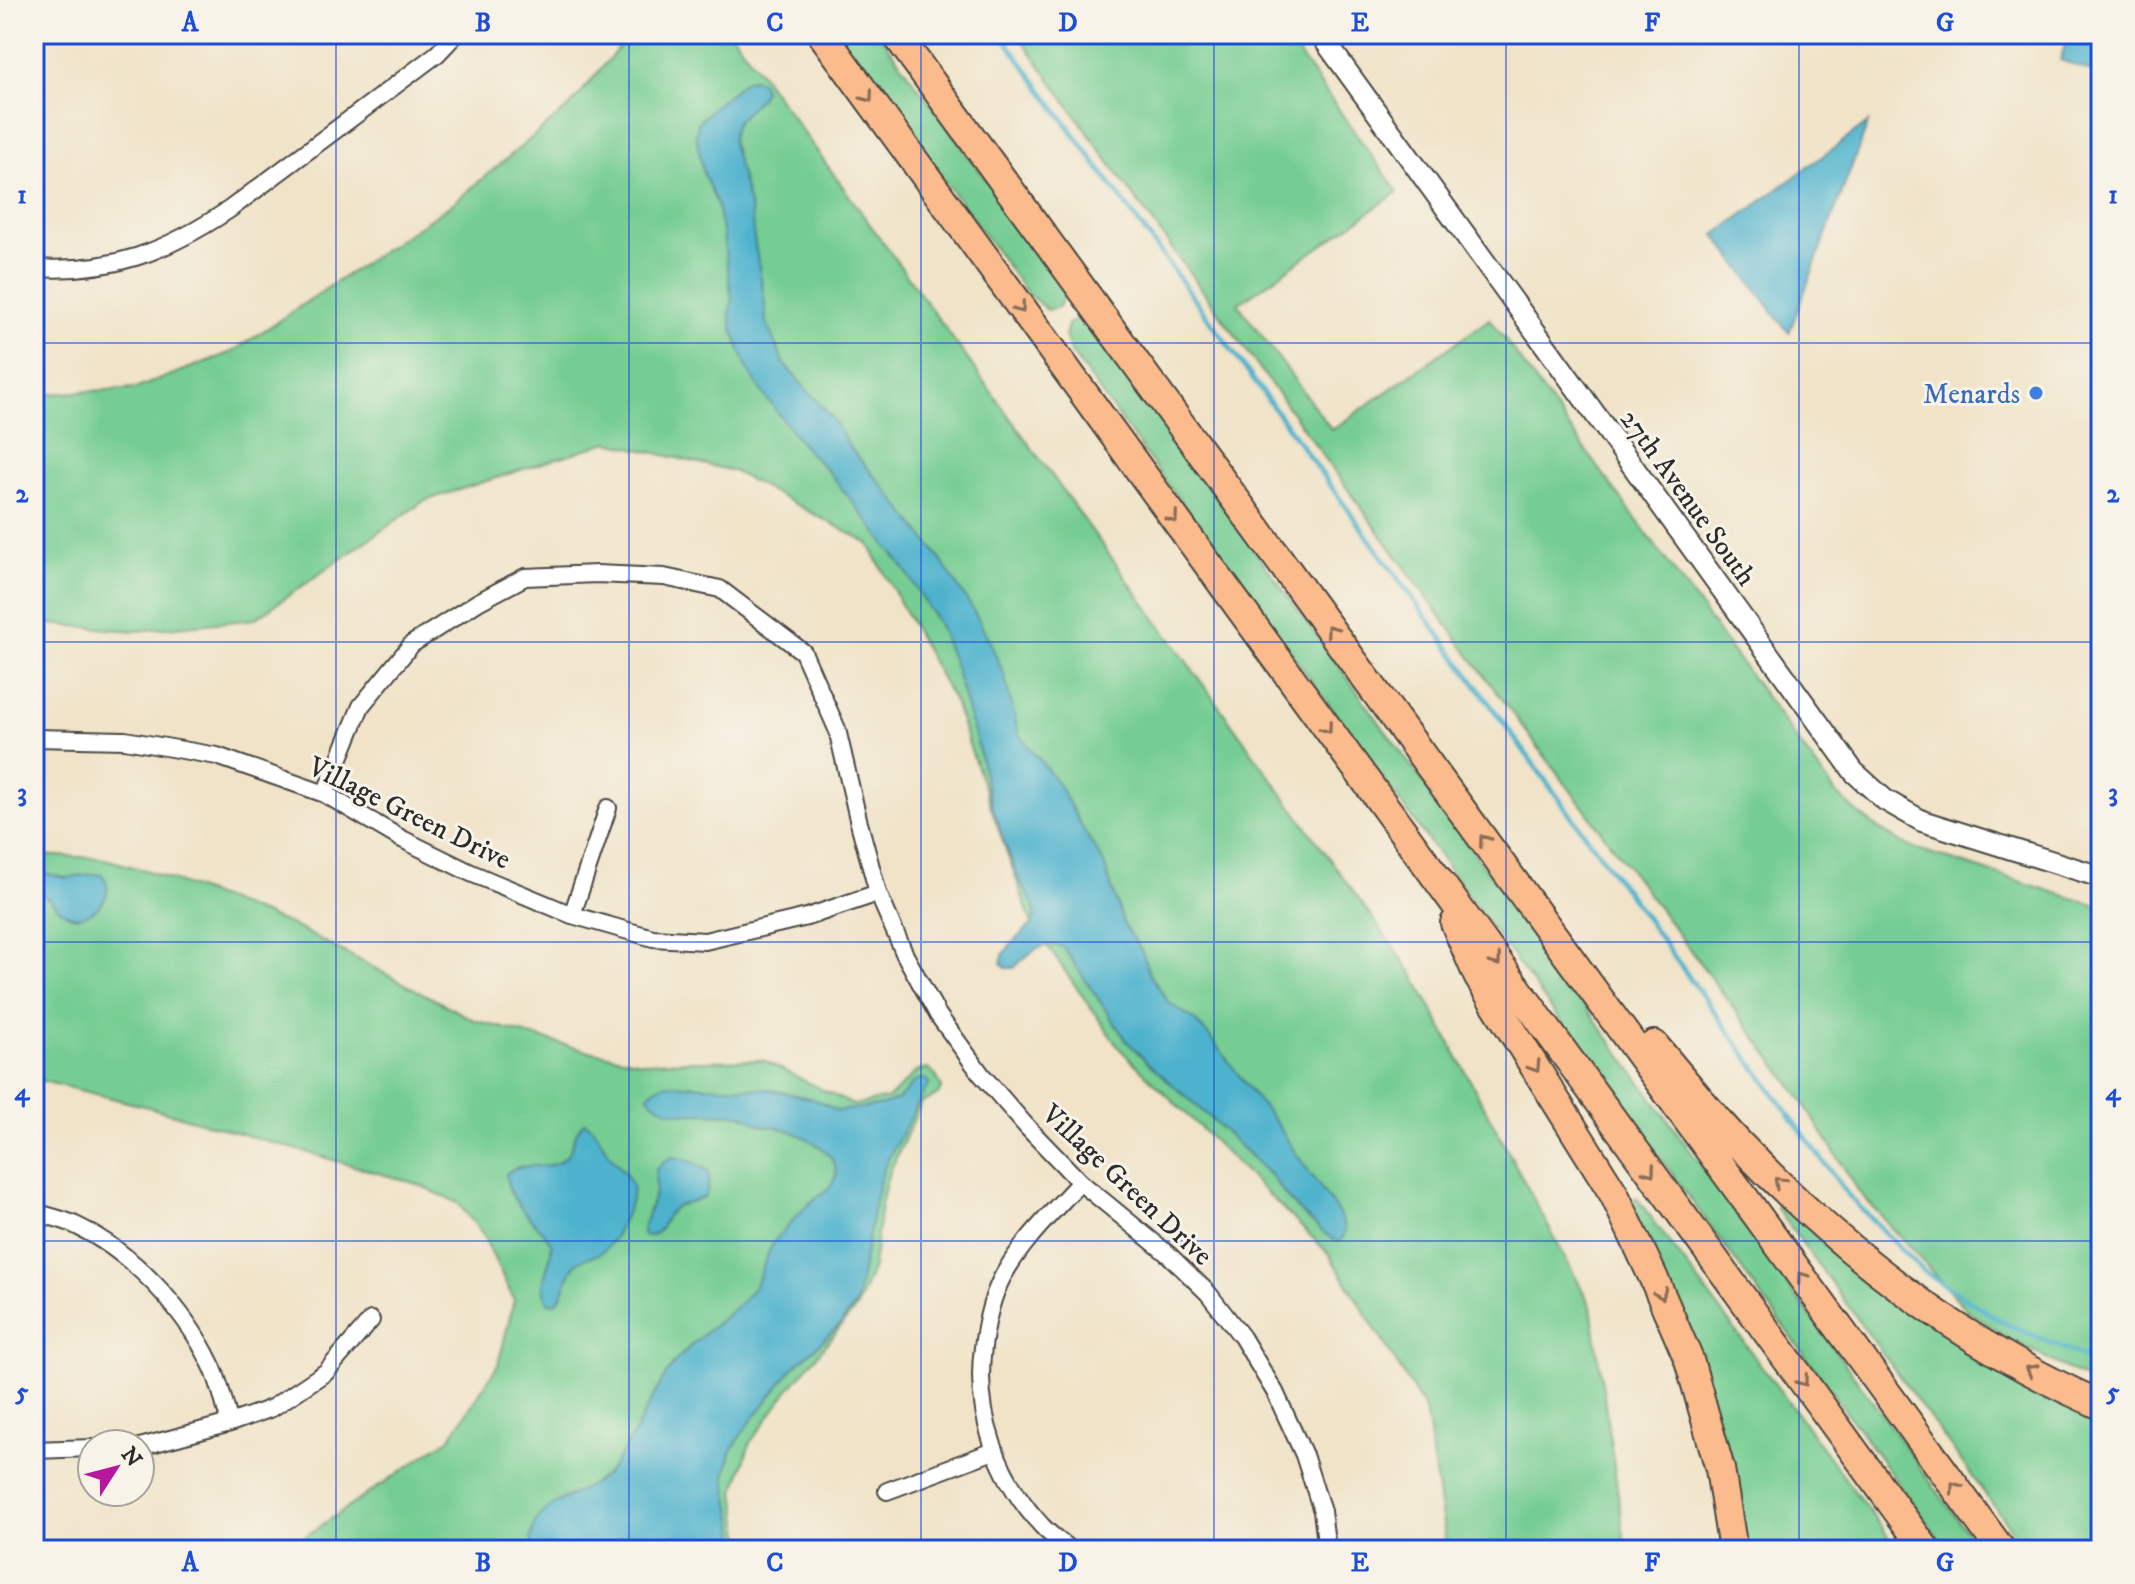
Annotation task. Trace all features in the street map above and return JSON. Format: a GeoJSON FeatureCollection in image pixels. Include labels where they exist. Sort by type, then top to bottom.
{"type":"FeatureCollection","features":[{"type":"Feature","properties":{"kind":"highway"},"geometry":{"type":"LineString","coordinates":[[822,34],[1926,1550]]}},
{"type":"Feature","properties":{"kind":"highway"},"geometry":{"type":"LineString","coordinates":[[896,34],[2001,1550]]}},
{"type":"Feature","properties":{"kind":"highway"},"geometry":{"type":"LineString","coordinates":[[1434,875],[1478,976],[1614,1194],[1654,1279],[1689,1360],[1697,1387],[1720,1469],[1733,1550]]}},
{"type":"Feature","properties":{"kind":"highway"},"geometry":{"type":"LineString","coordinates":[[1519,888],[1741,1146],[1835,1237],[1949,1323],[2068,1390],[2101,1405]]}},
{"type":"Feature","properties":{"kind":"street"},"geometry":{"type":"LineString","coordinates":[[34,268],[82,269],[129,259],[197,231],[437,54],[456,34]]}},
{"type":"Feature","properties":{"kind":"street","name":"27th Avenue South"},"geometry":{"type":"LineString","coordinates":[[1320,34],[1854,772],[1885,800],[1922,821],[2101,877]]}},
{"type":"Feature","properties":{"kind":"street"},"geometry":{"type":"LineString","coordinates":[[325,794],[361,706],[412,644],[478,602],[525,577],[597,574],[664,577],[720,589],[803,652],[837,729],[878,893]]}},
{"type":"Feature","properties":{"kind":"street","name":"Village Green Drive"},"geometry":{"type":"LineString","coordinates":[[34,738],[125,740],[217,756],[325,794],[400,838],[471,873],[572,915],[653,938],[705,941],[807,917],[878,893],[905,955],[938,1015],[981,1074],[1080,1182],[1169,1255],[1208,1293],[1242,1337],[1275,1392],[1304,1455],[1322,1511],[1327,1550]]}},
{"type":"Feature","properties":{"kind":"street"},"geometry":{"type":"LineString","coordinates":[[572,915],[608,808]]}},
{"type":"Feature","properties":{"kind":"street"},"geometry":{"type":"LineString","coordinates":[[1070,1550],[1042,1527],[1013,1489],[994,1451],[983,1409],[980,1370],[986,1319],[1002,1277],[1033,1233],[1080,1182]]}},
{"type":"Feature","properties":{"kind":"street"},"geometry":{"type":"LineString","coordinates":[[34,1212],[74,1225],[111,1247],[150,1280],[181,1315],[212,1366],[230,1423]]}},
{"type":"Feature","properties":{"kind":"street"},"geometry":{"type":"LineString","coordinates":[[156,1443],[272,1408],[326,1372],[371,1320]]}},
{"type":"Feature","properties":{"kind":"street"},"geometry":{"type":"LineString","coordinates":[[34,1450],[76,1449]]}},
{"type":"Feature","properties":{"kind":"street"},"geometry":{"type":"LineString","coordinates":[[887,1491],[994,1451]]}},
{"type":"Feature","properties":{"kind":"green space"},"geometry":{"type":"Polygon","coordinates":[[[630,34],[732,34],[1413,974],[1591,1306],[1626,1550],[1447,1550],[1425,1409],[1328,1253],[1119,1048],[1032,924],[954,702],[868,543],[733,471],[608,442],[424,501],[255,619],[136,631],[34,623],[34,395],[137,388],[232,352],[451,205],[570,106],[630,34]]]}},
{"type":"Feature","properties":{"kind":"green space"},"geometry":{"type":"Polygon","coordinates":[[[837,34],[879,34],[1058,278],[1065,293],[1059,307],[1047,310],[1027,293],[837,34]]]}},
{"type":"Feature","properties":{"kind":"green space"},"geometry":{"type":"Polygon","coordinates":[[[1018,34],[1284,34],[1398,192],[1238,304],[1332,430],[1490,319],[1835,792],[1871,823],[1911,847],[2101,907],[2101,1386],[2012,1341],[1969,1312],[1859,1192],[1798,1094],[1463,647],[1018,34]]]}},
{"type":"Feature","properties":{"kind":"green space"},"geometry":{"type":"Polygon","coordinates":[[[1083,317],[1980,1550],[1947,1550],[1071,352],[1065,336],[1068,324],[1083,317]]]}},
{"type":"Feature","properties":{"kind":"green space"},"geometry":{"type":"Polygon","coordinates":[[[34,855],[101,858],[148,871],[290,924],[474,1020],[584,1050],[642,1062],[763,1060],[853,1105],[889,1098],[917,1071],[928,1069],[936,1076],[942,1087],[938,1095],[921,1103],[886,1183],[873,1267],[857,1307],[790,1388],[750,1443],[735,1491],[746,1550],[285,1550],[450,1438],[498,1365],[514,1300],[483,1235],[458,1203],[417,1184],[148,1107],[34,1079],[34,855]]]}},
{"type":"Feature","properties":{"kind":"green space"},"geometry":{"type":"Polygon","coordinates":[[[1636,1197],[1898,1550],[1744,1550],[1631,1203],[1636,1197]]]}},
{"type":"Feature","properties":{"kind":"green space"},"geometry":{"type":"Polygon","coordinates":[[[1784,1202],[2101,1414],[2101,1550],[2026,1550],[1776,1207],[1784,1202]]]}},
{"type":"Feature","properties":{"kind":"water"},"geometry":{"type":"Polygon","coordinates":[[[2069,34],[2101,34],[2101,75],[2060,60],[2069,34]]]}},
{"type":"Feature","properties":{"kind":"water"},"geometry":{"type":"Polygon","coordinates":[[[746,80],[761,82],[764,90],[738,120],[732,143],[751,211],[766,322],[784,364],[833,419],[850,448],[934,550],[972,608],[1004,675],[1019,734],[1057,782],[1103,861],[1124,925],[1142,952],[1149,973],[1169,1003],[1206,1032],[1278,1125],[1339,1214],[1345,1227],[1341,1241],[1320,1230],[1289,1200],[1271,1176],[1126,1040],[1063,947],[1042,947],[1014,968],[1006,968],[1001,963],[1003,955],[1032,924],[1035,915],[1033,904],[1020,882],[1002,837],[955,667],[939,625],[905,570],[762,392],[747,368],[732,328],[732,300],[723,236],[717,205],[703,172],[696,135],[698,123],[711,109],[746,80]]]}},
{"type":"Feature","properties":{"kind":"water"},"geometry":{"type":"Polygon","coordinates":[[[1868,123],[1789,333],[1715,235],[1868,123]]]}},
{"type":"Feature","properties":{"kind":"water"},"geometry":{"type":"Polygon","coordinates":[[[34,871],[65,878],[102,875],[107,891],[93,911],[85,915],[69,915],[34,889],[34,871]]]}},
{"type":"Feature","properties":{"kind":"water"},"geometry":{"type":"Polygon","coordinates":[[[921,1079],[930,1084],[884,1167],[856,1304],[841,1324],[793,1368],[742,1433],[731,1453],[725,1476],[737,1540],[742,1550],[533,1550],[532,1534],[536,1521],[558,1502],[610,1470],[669,1370],[686,1350],[748,1295],[775,1241],[812,1201],[830,1187],[836,1176],[830,1156],[802,1136],[734,1114],[667,1110],[648,1095],[655,1088],[667,1084],[767,1089],[814,1099],[838,1111],[883,1105],[899,1099],[914,1082],[921,1079]]]}},
{"type":"Feature","properties":{"kind":"water"},"geometry":{"type":"Polygon","coordinates":[[[585,1122],[628,1178],[632,1186],[631,1201],[608,1246],[576,1264],[557,1302],[549,1303],[543,1288],[551,1243],[511,1194],[506,1174],[519,1167],[555,1164],[562,1160],[585,1122]]]}},
{"type":"Feature","properties":{"kind":"water"},"geometry":{"type":"Polygon","coordinates":[[[672,1157],[691,1161],[708,1171],[705,1197],[674,1208],[656,1233],[643,1236],[655,1192],[656,1170],[672,1157]]]}},
{"type":"Feature","properties":{"kind":"waterway"},"geometry":{"type":"LineString","coordinates":[[1001,34],[1848,1195],[1923,1271],[2004,1323],[2101,1364]]}},
{"type":"Feature","properties":{"kind":"place","name":"Menards"},"geometry":{"type":"Point","coordinates":[2036,393]}}]}
